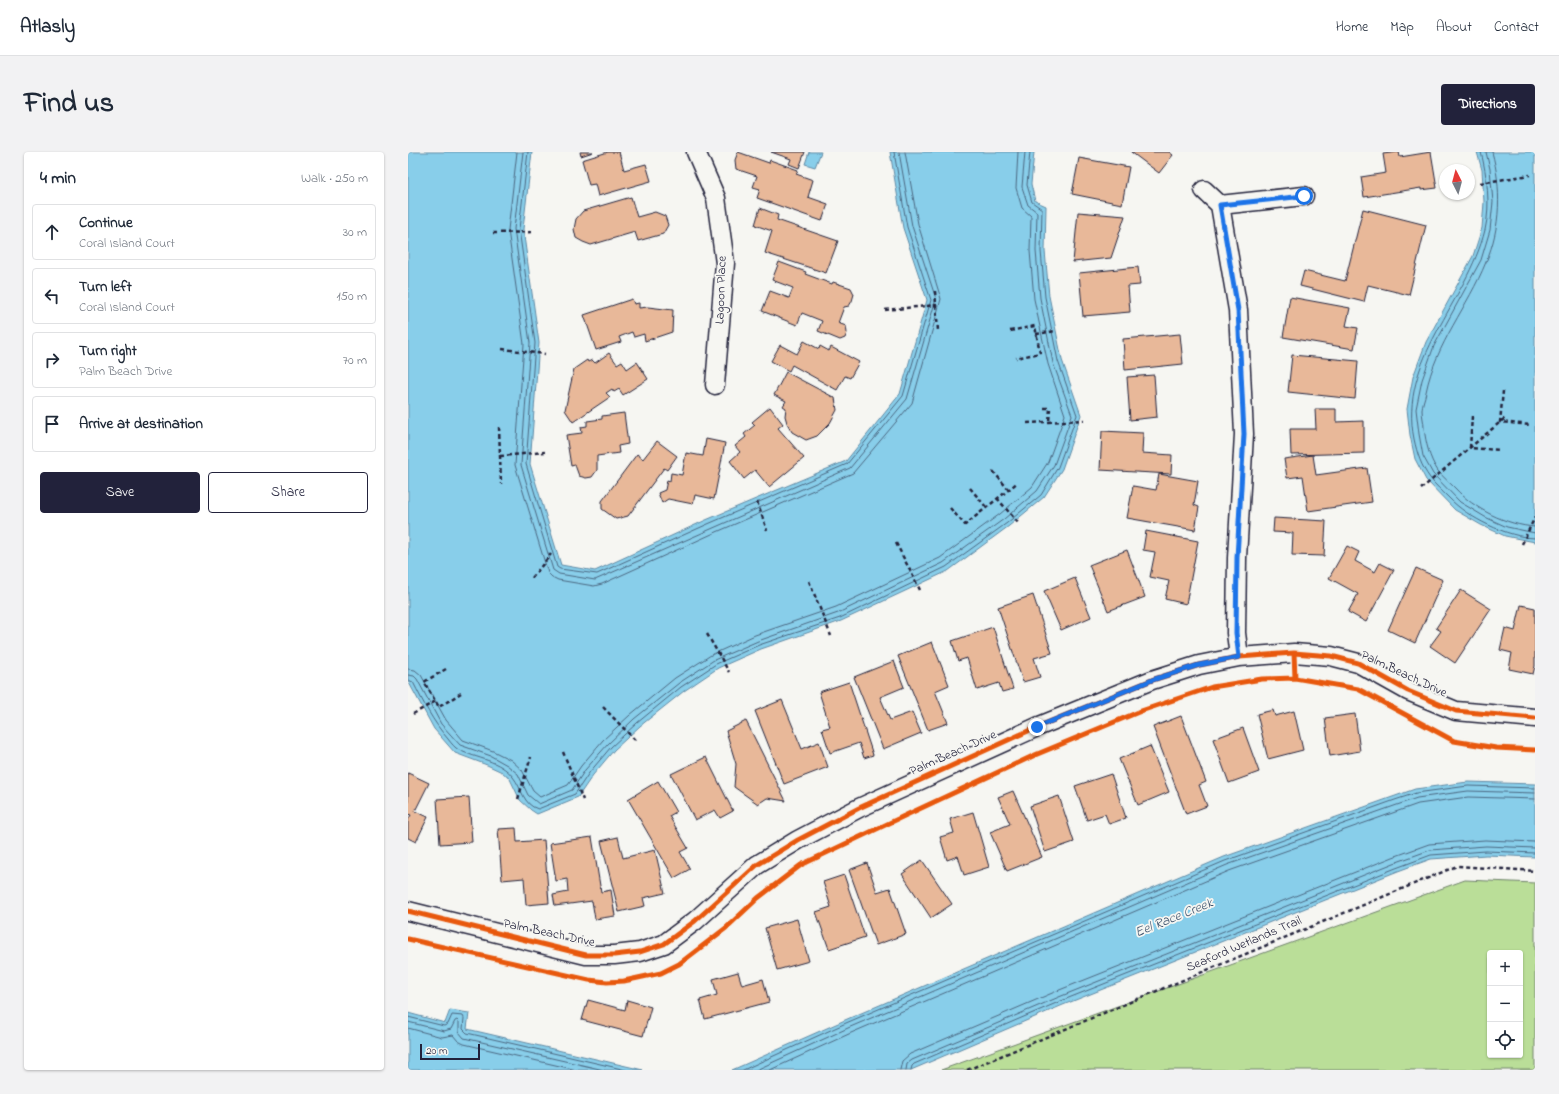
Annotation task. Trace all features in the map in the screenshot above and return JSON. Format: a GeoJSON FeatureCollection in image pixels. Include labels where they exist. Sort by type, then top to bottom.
{"type":"FeatureCollection","features":[{"type":"Feature","properties":{"kind":"street","name":"Lagoon Place"},"geometry":{"type":"LineString","coordinates":[[696,152],[716,198],[725,263],[715,385]]}},
{"type":"Feature","properties":{"kind":"street"},"geometry":{"type":"LineString","coordinates":[[1204,190],[1220,205],[1238,310],[1244,434],[1237,558],[1236,633],[1239,657]]}},
{"type":"Feature","properties":{"kind":"street"},"geometry":{"type":"LineString","coordinates":[[1220,205],[1304,196]]}},
{"type":"Feature","properties":{"kind":"street","name":"Palm Beach Drive"},"geometry":{"type":"LineString","coordinates":[[408,911],[586,955],[614,955],[640,952],[664,944],[695,921],[757,865],[798,840],[859,808],[1037,727],[1152,680],[1199,665],[1239,657],[1294,653],[1331,656],[1358,663],[1408,691],[1456,711],[1535,718]]}},
{"type":"Feature","properties":{"kind":"path"},"geometry":{"type":"LineString","coordinates":[[1480,183],[1530,175]]}},
{"type":"Feature","properties":{"kind":"path"},"geometry":{"type":"LineString","coordinates":[[493,232],[534,232]]}},
{"type":"Feature","properties":{"kind":"path"},"geometry":{"type":"LineString","coordinates":[[936,291],[938,331]]}},
{"type":"Feature","properties":{"kind":"path"},"geometry":{"type":"LineString","coordinates":[[885,310],[937,305]]}},
{"type":"Feature","properties":{"kind":"path"},"geometry":{"type":"LineString","coordinates":[[1010,330],[1035,326],[1040,354],[1016,358]]}},
{"type":"Feature","properties":{"kind":"path"},"geometry":{"type":"LineString","coordinates":[[1036,334],[1056,331]]}},
{"type":"Feature","properties":{"kind":"path"},"geometry":{"type":"LineString","coordinates":[[502,349],[545,354]]}},
{"type":"Feature","properties":{"kind":"path"},"geometry":{"type":"LineString","coordinates":[[1500,422],[1503,391]]}},
{"type":"Feature","properties":{"kind":"path"},"geometry":{"type":"LineString","coordinates":[[1044,408],[1050,408],[1049,422]]}},
{"type":"Feature","properties":{"kind":"path"},"geometry":{"type":"LineString","coordinates":[[1470,448],[1472,416]]}},
{"type":"Feature","properties":{"kind":"path"},"geometry":{"type":"LineString","coordinates":[[1421,489],[1505,418]]}},
{"type":"Feature","properties":{"kind":"path"},"geometry":{"type":"LineString","coordinates":[[1027,423],[1084,420]]}},
{"type":"Feature","properties":{"kind":"path"},"geometry":{"type":"LineString","coordinates":[[1500,422],[1531,425]]}},
{"type":"Feature","properties":{"kind":"path"},"geometry":{"type":"LineString","coordinates":[[499,427],[502,484]]}},
{"type":"Feature","properties":{"kind":"path"},"geometry":{"type":"LineString","coordinates":[[1470,448],[1500,450]]}},
{"type":"Feature","properties":{"kind":"path"},"geometry":{"type":"LineString","coordinates":[[500,456],[545,452]]}},
{"type":"Feature","properties":{"kind":"path"},"geometry":{"type":"LineString","coordinates":[[993,470],[1008,489]]}},
{"type":"Feature","properties":{"kind":"path"},"geometry":{"type":"LineString","coordinates":[[950,508],[965,525],[1018,482]]}},
{"type":"Feature","properties":{"kind":"path"},"geometry":{"type":"LineString","coordinates":[[970,488],[986,508]]}},
{"type":"Feature","properties":{"kind":"path"},"geometry":{"type":"LineString","coordinates":[[997,498],[1019,524]]}},
{"type":"Feature","properties":{"kind":"path"},"geometry":{"type":"LineString","coordinates":[[757,502],[768,530]]}},
{"type":"Feature","properties":{"kind":"path"},"geometry":{"type":"LineString","coordinates":[[1522,544],[1535,517]]}},
{"type":"Feature","properties":{"kind":"path"},"geometry":{"type":"LineString","coordinates":[[896,543],[920,590]]}},
{"type":"Feature","properties":{"kind":"path"},"geometry":{"type":"LineString","coordinates":[[532,578],[551,554]]}},
{"type":"Feature","properties":{"kind":"path"},"geometry":{"type":"LineString","coordinates":[[809,581],[831,636]]}},
{"type":"Feature","properties":{"kind":"path"},"geometry":{"type":"LineString","coordinates":[[707,634],[729,672]]}},
{"type":"Feature","properties":{"kind":"path"},"geometry":{"type":"LineString","coordinates":[[446,669],[424,682],[440,707],[461,694]]}},
{"type":"Feature","properties":{"kind":"path"},"geometry":{"type":"LineString","coordinates":[[413,714],[436,701]]}},
{"type":"Feature","properties":{"kind":"path"},"geometry":{"type":"LineString","coordinates":[[603,707],[635,740]]}},
{"type":"Feature","properties":{"kind":"path"},"geometry":{"type":"LineString","coordinates":[[563,752],[583,800]]}},
{"type":"Feature","properties":{"kind":"path"},"geometry":{"type":"LineString","coordinates":[[518,799],[531,757]]}},
{"type":"Feature","properties":{"kind":"green space"},"geometry":{"type":"Polygon","coordinates":[[[1465,880],[1535,883],[1535,1070],[941,1070],[1465,880]]]}},
{"type":"Feature","properties":{"kind":"water"},"geometry":{"type":"Polygon","coordinates":[[[408,152],[532,152],[523,229],[539,343],[530,464],[561,565],[595,571],[706,520],[846,461],[900,394],[927,300],[903,228],[890,152],[1034,152],[1031,184],[1035,201],[1046,206],[1045,251],[1049,296],[1062,360],[1081,415],[1062,469],[1044,497],[1009,526],[948,571],[841,621],[761,649],[718,668],[684,691],[640,726],[614,750],[593,775],[578,797],[537,814],[520,800],[510,779],[502,772],[455,753],[434,729],[408,681],[408,152]]]}},
{"type":"Feature","properties":{"kind":"water"},"geometry":{"type":"Polygon","coordinates":[[[809,152],[821,152],[815,167],[805,164],[809,152]]]}},
{"type":"Feature","properties":{"kind":"water"},"geometry":{"type":"Polygon","coordinates":[[[1477,152],[1535,152],[1535,542],[1505,536],[1481,525],[1455,510],[1426,480],[1415,459],[1410,435],[1407,409],[1413,377],[1426,342],[1473,256],[1482,228],[1484,202],[1482,170],[1477,152]]]}},
{"type":"Feature","properties":{"kind":"water","name":"Eel Race Creek"},"geometry":{"type":"Polygon","coordinates":[[[1468,782],[1535,784],[1535,857],[1486,855],[1431,859],[1063,1005],[911,1070],[732,1070],[1224,857],[1415,789],[1468,782]]]}},
{"type":"Feature","properties":{"kind":"water"},"geometry":{"type":"Polygon","coordinates":[[[450,1010],[469,1013],[467,1029],[643,1070],[408,1070],[408,1013],[445,1023],[450,1010]]]}},
{"type":"Feature","properties":{"kind":"building"},"geometry":{"type":"Polygon","coordinates":[[[580,152],[593,152],[581,156],[580,152]]]}},
{"type":"Feature","properties":{"kind":"building"},"geometry":{"type":"Polygon","coordinates":[[[608,152],[619,152],[624,170],[646,164],[651,181],[598,196],[595,184],[589,185],[582,160],[608,152]]]}},
{"type":"Feature","properties":{"kind":"building"},"geometry":{"type":"Polygon","coordinates":[[[738,152],[769,163],[770,160],[798,170],[796,174],[813,180],[808,197],[828,204],[822,221],[757,198],[760,189],[753,187],[757,176],[736,169],[735,160],[738,152]]]}},
{"type":"Feature","properties":{"kind":"building"},"geometry":{"type":"Polygon","coordinates":[[[771,152],[805,152],[799,168],[789,164],[791,159],[771,152]]]}},
{"type":"Feature","properties":{"kind":"building"},"geometry":{"type":"Polygon","coordinates":[[[1131,152],[1169,152],[1173,155],[1159,173],[1131,152]]]}},
{"type":"Feature","properties":{"kind":"building"},"geometry":{"type":"Polygon","coordinates":[[[1399,152],[1400,157],[1431,152],[1437,188],[1421,190],[1421,188],[1364,197],[1361,177],[1386,173],[1383,154],[1399,152]]]}},
{"type":"Feature","properties":{"kind":"building"},"geometry":{"type":"Polygon","coordinates":[[[1079,158],[1129,167],[1122,204],[1072,194],[1079,158]]]}},
{"type":"Feature","properties":{"kind":"building"},"geometry":{"type":"Polygon","coordinates":[[[631,197],[637,217],[655,212],[665,216],[668,225],[663,234],[638,241],[635,232],[591,245],[576,238],[574,229],[576,219],[583,211],[631,197]]]}},
{"type":"Feature","properties":{"kind":"building"},"geometry":{"type":"Polygon","coordinates":[[[760,208],[778,215],[777,220],[838,241],[826,273],[765,253],[772,231],[755,225],[760,208]]]}},
{"type":"Feature","properties":{"kind":"building"},"geometry":{"type":"Polygon","coordinates":[[[1363,209],[1426,225],[1409,295],[1368,285],[1364,302],[1300,286],[1304,271],[1345,281],[1363,209]]]}},
{"type":"Feature","properties":{"kind":"building"},"geometry":{"type":"Polygon","coordinates":[[[1078,212],[1125,216],[1111,258],[1073,262],[1078,212]]]}},
{"type":"Feature","properties":{"kind":"building"},"geometry":{"type":"Polygon","coordinates":[[[779,262],[832,284],[833,282],[851,288],[854,294],[852,301],[849,306],[844,307],[838,323],[846,326],[847,333],[845,338],[840,340],[818,331],[822,321],[802,313],[797,325],[762,311],[770,291],[789,298],[793,288],[772,280],[779,262]]]}},
{"type":"Feature","properties":{"kind":"building"},"geometry":{"type":"Polygon","coordinates":[[[1138,267],[1140,285],[1128,286],[1130,312],[1083,316],[1079,273],[1138,267]]]}},
{"type":"Feature","properties":{"kind":"building"},"geometry":{"type":"Polygon","coordinates":[[[1290,297],[1350,308],[1346,326],[1358,328],[1354,349],[1283,337],[1290,297]]]}},
{"type":"Feature","properties":{"kind":"building"},"geometry":{"type":"Polygon","coordinates":[[[632,299],[634,304],[639,303],[639,308],[648,307],[673,310],[672,332],[645,341],[644,334],[634,337],[632,332],[619,337],[621,342],[596,350],[584,315],[632,299]]]}},
{"type":"Feature","properties":{"kind":"building"},"geometry":{"type":"Polygon","coordinates":[[[1180,334],[1183,364],[1125,370],[1123,339],[1180,334]]]}},
{"type":"Feature","properties":{"kind":"building"},"geometry":{"type":"Polygon","coordinates":[[[804,341],[819,349],[820,346],[829,351],[831,347],[859,362],[850,378],[845,376],[837,390],[792,365],[789,371],[771,361],[780,345],[797,354],[804,341]]]}},
{"type":"Feature","properties":{"kind":"building"},"geometry":{"type":"Polygon","coordinates":[[[609,353],[617,364],[622,361],[627,369],[637,362],[648,379],[623,395],[619,389],[614,392],[612,389],[606,393],[610,397],[573,422],[565,410],[574,369],[587,360],[588,362],[592,360],[595,363],[609,353]]]}},
{"type":"Feature","properties":{"kind":"building"},"geometry":{"type":"Polygon","coordinates":[[[1292,355],[1358,361],[1355,399],[1288,392],[1292,355]]]}},
{"type":"Feature","properties":{"kind":"building"},"geometry":{"type":"Polygon","coordinates":[[[786,372],[835,398],[837,410],[830,423],[817,436],[806,440],[792,432],[787,423],[785,416],[786,408],[783,406],[786,401],[774,395],[786,372]]]}},
{"type":"Feature","properties":{"kind":"building"},"geometry":{"type":"Polygon","coordinates":[[[1154,375],[1157,417],[1130,420],[1127,377],[1154,375]]]}},
{"type":"Feature","properties":{"kind":"building"},"geometry":{"type":"Polygon","coordinates":[[[770,407],[783,424],[778,428],[804,458],[769,487],[755,470],[744,479],[730,461],[740,452],[735,446],[746,437],[744,434],[755,425],[752,422],[770,407]]]}},
{"type":"Feature","properties":{"kind":"building"},"geometry":{"type":"Polygon","coordinates":[[[1315,409],[1336,409],[1336,422],[1364,421],[1364,453],[1291,455],[1290,429],[1316,429],[1315,409]]]}},
{"type":"Feature","properties":{"kind":"building"},"geometry":{"type":"Polygon","coordinates":[[[624,413],[628,444],[618,446],[619,453],[597,456],[597,470],[592,477],[586,478],[579,476],[575,465],[571,466],[566,435],[582,433],[581,427],[587,426],[587,421],[602,419],[602,416],[624,413]]]}},
{"type":"Feature","properties":{"kind":"building"},"geometry":{"type":"Polygon","coordinates":[[[1102,431],[1143,433],[1142,453],[1172,455],[1171,474],[1100,470],[1102,431]]]}},
{"type":"Feature","properties":{"kind":"building"},"geometry":{"type":"Polygon","coordinates":[[[706,439],[725,443],[714,499],[695,495],[693,504],[668,499],[662,503],[658,493],[665,490],[667,480],[670,481],[671,473],[682,475],[686,453],[703,456],[706,439]]]}},
{"type":"Feature","properties":{"kind":"building"},"geometry":{"type":"Polygon","coordinates":[[[657,441],[677,456],[667,470],[664,468],[628,516],[616,519],[602,509],[602,501],[637,454],[643,459],[657,441]]]}},
{"type":"Feature","properties":{"kind":"building"},"geometry":{"type":"Polygon","coordinates":[[[1313,455],[1316,475],[1367,468],[1372,502],[1308,511],[1303,476],[1287,478],[1284,459],[1313,455]]]}},
{"type":"Feature","properties":{"kind":"building"},"geometry":{"type":"Polygon","coordinates":[[[1159,474],[1198,481],[1194,505],[1199,507],[1195,530],[1127,518],[1133,486],[1156,490],[1159,474]]]}},
{"type":"Feature","properties":{"kind":"building"},"geometry":{"type":"Polygon","coordinates":[[[1274,518],[1326,521],[1324,556],[1292,555],[1293,533],[1273,532],[1274,518]]]}},
{"type":"Feature","properties":{"kind":"building"},"geometry":{"type":"Polygon","coordinates":[[[1146,531],[1198,541],[1186,604],[1165,599],[1169,581],[1150,577],[1155,552],[1143,550],[1146,531]]]}},
{"type":"Feature","properties":{"kind":"building"},"geometry":{"type":"Polygon","coordinates":[[[1347,546],[1359,552],[1355,561],[1375,572],[1380,563],[1394,570],[1366,622],[1348,612],[1358,594],[1329,578],[1347,546]]]}},
{"type":"Feature","properties":{"kind":"building"},"geometry":{"type":"Polygon","coordinates":[[[1127,550],[1145,597],[1108,611],[1089,565],[1127,550]]]}},
{"type":"Feature","properties":{"kind":"building"},"geometry":{"type":"Polygon","coordinates":[[[1416,568],[1443,580],[1415,643],[1388,630],[1416,568]]]}},
{"type":"Feature","properties":{"kind":"building"},"geometry":{"type":"Polygon","coordinates":[[[1075,578],[1091,617],[1061,630],[1044,591],[1075,578]]]}},
{"type":"Feature","properties":{"kind":"building"},"geometry":{"type":"Polygon","coordinates":[[[1461,590],[1491,609],[1455,663],[1430,646],[1441,631],[1436,628],[1461,590]]]}},
{"type":"Feature","properties":{"kind":"building"},"geometry":{"type":"Polygon","coordinates":[[[1033,595],[1052,653],[1034,658],[1040,677],[1023,682],[998,607],[1033,595]]]}},
{"type":"Feature","properties":{"kind":"building"},"geometry":{"type":"Polygon","coordinates":[[[1521,605],[1535,608],[1535,666],[1533,674],[1509,669],[1512,653],[1500,650],[1505,628],[1515,631],[1521,605]]]}},
{"type":"Feature","properties":{"kind":"building"},"geometry":{"type":"Polygon","coordinates":[[[993,627],[1013,689],[1002,692],[999,683],[977,690],[967,658],[958,661],[952,641],[993,627]]]}},
{"type":"Feature","properties":{"kind":"building"},"geometry":{"type":"Polygon","coordinates":[[[932,642],[949,685],[935,691],[948,723],[928,730],[898,656],[932,642]]]}},
{"type":"Feature","properties":{"kind":"building"},"geometry":{"type":"Polygon","coordinates":[[[894,661],[904,687],[880,697],[890,720],[912,712],[921,733],[883,749],[854,677],[894,661]]]}},
{"type":"Feature","properties":{"kind":"building"},"geometry":{"type":"Polygon","coordinates":[[[849,682],[873,755],[864,758],[859,743],[830,753],[822,729],[830,727],[819,692],[849,682]]]}},
{"type":"Feature","properties":{"kind":"building"},"geometry":{"type":"Polygon","coordinates":[[[782,700],[802,749],[819,742],[828,767],[784,784],[755,711],[782,700]]]}},
{"type":"Feature","properties":{"kind":"building"},"geometry":{"type":"Polygon","coordinates":[[[1273,710],[1275,716],[1294,711],[1303,750],[1268,759],[1257,714],[1273,710]]]}},
{"type":"Feature","properties":{"kind":"building"},"geometry":{"type":"Polygon","coordinates":[[[1355,714],[1360,751],[1330,756],[1325,718],[1355,714]]]}},
{"type":"Feature","properties":{"kind":"building"},"geometry":{"type":"Polygon","coordinates":[[[1181,716],[1206,782],[1199,785],[1207,806],[1186,814],[1153,727],[1181,716]]]}},
{"type":"Feature","properties":{"kind":"building"},"geometry":{"type":"Polygon","coordinates":[[[746,721],[786,801],[767,798],[758,804],[734,787],[736,764],[726,731],[746,721]]]}},
{"type":"Feature","properties":{"kind":"building"},"geometry":{"type":"Polygon","coordinates":[[[1243,728],[1259,772],[1229,783],[1213,739],[1243,728]]]}},
{"type":"Feature","properties":{"kind":"building"},"geometry":{"type":"Polygon","coordinates":[[[1150,746],[1169,792],[1138,805],[1119,759],[1150,746]]]}},
{"type":"Feature","properties":{"kind":"building"},"geometry":{"type":"Polygon","coordinates":[[[706,757],[733,811],[720,818],[715,810],[695,820],[671,774],[706,757]]]}},
{"type":"Feature","properties":{"kind":"building"},"geometry":{"type":"Polygon","coordinates":[[[408,773],[429,783],[415,811],[428,817],[416,842],[408,838],[408,820],[411,815],[408,814],[408,773]]]}},
{"type":"Feature","properties":{"kind":"building"},"geometry":{"type":"Polygon","coordinates":[[[1111,774],[1126,818],[1109,824],[1105,814],[1087,820],[1075,786],[1111,774]]]}},
{"type":"Feature","properties":{"kind":"building"},"geometry":{"type":"Polygon","coordinates":[[[658,781],[676,812],[669,816],[688,848],[680,852],[690,869],[674,878],[628,799],[658,781]]]}},
{"type":"Feature","properties":{"kind":"building"},"geometry":{"type":"Polygon","coordinates":[[[1013,791],[1042,857],[1007,871],[990,832],[1010,824],[998,797],[1013,791]]]}},
{"type":"Feature","properties":{"kind":"building"},"geometry":{"type":"Polygon","coordinates":[[[1059,796],[1074,842],[1045,852],[1030,806],[1059,796]]]}},
{"type":"Feature","properties":{"kind":"building"},"geometry":{"type":"Polygon","coordinates":[[[469,797],[472,842],[440,844],[437,799],[469,797]]]}},
{"type":"Feature","properties":{"kind":"building"},"geometry":{"type":"Polygon","coordinates":[[[973,812],[989,867],[964,875],[958,856],[947,860],[940,837],[954,833],[950,819],[973,812]]]}},
{"type":"Feature","properties":{"kind":"building"},"geometry":{"type":"Polygon","coordinates":[[[516,828],[517,842],[544,840],[549,903],[526,905],[524,878],[502,880],[498,829],[516,828]]]}},
{"type":"Feature","properties":{"kind":"building"},"geometry":{"type":"Polygon","coordinates":[[[592,837],[601,892],[611,890],[615,916],[595,919],[592,901],[555,906],[553,895],[568,892],[567,879],[556,881],[550,843],[592,837]]]}},
{"type":"Feature","properties":{"kind":"building"},"geometry":{"type":"Polygon","coordinates":[[[618,837],[623,858],[655,850],[665,893],[643,898],[645,906],[619,912],[601,841],[618,837]]]}},
{"type":"Feature","properties":{"kind":"building"},"geometry":{"type":"Polygon","coordinates":[[[922,860],[952,904],[931,918],[902,874],[922,860]]]}},
{"type":"Feature","properties":{"kind":"building"},"geometry":{"type":"Polygon","coordinates":[[[867,863],[877,892],[890,888],[906,934],[876,945],[849,870],[867,863]]]}},
{"type":"Feature","properties":{"kind":"building"},"geometry":{"type":"Polygon","coordinates":[[[844,875],[865,937],[829,949],[816,912],[831,907],[823,882],[844,875]]]}},
{"type":"Feature","properties":{"kind":"building"},"geometry":{"type":"Polygon","coordinates":[[[797,919],[809,961],[777,970],[765,928],[797,919]]]}},
{"type":"Feature","properties":{"kind":"building"},"geometry":{"type":"Polygon","coordinates":[[[738,972],[742,985],[763,979],[769,1002],[705,1019],[700,1000],[717,995],[713,979],[738,972]]]}},
{"type":"Feature","properties":{"kind":"building"},"geometry":{"type":"Polygon","coordinates":[[[588,1000],[625,1010],[627,1000],[651,1007],[643,1036],[582,1020],[588,1000]]]}},
{"type":"Feature","properties":{"kind":"cycle path"},"geometry":{"type":"LineString","coordinates":[[1294,653],[1295,678],[1358,689],[1454,741],[1496,748],[1535,750]]}},
{"type":"Feature","properties":{"kind":"cycle path"},"geometry":{"type":"LineString","coordinates":[[408,911],[586,955],[614,955],[640,952],[664,944],[695,921],[757,865],[798,840],[859,808],[1037,727],[1152,680],[1199,665],[1239,657],[1294,653],[1331,656],[1358,663],[1408,691],[1456,711],[1535,718]]}},
{"type":"Feature","properties":{"kind":"cycle path"},"geometry":{"type":"LineString","coordinates":[[408,939],[589,980],[607,982],[624,981],[661,973],[679,964],[726,928],[758,898],[801,865],[1035,755],[1141,711],[1212,687],[1262,679],[1295,678]]}},
{"type":"Feature","properties":{"kind":"route"},"geometry":{"type":"LineString","coordinates":[[1037,727],[1152,680],[1199,665],[1239,657],[1236,633],[1237,558],[1244,434],[1238,310],[1220,205],[1304,196]]}}]}
